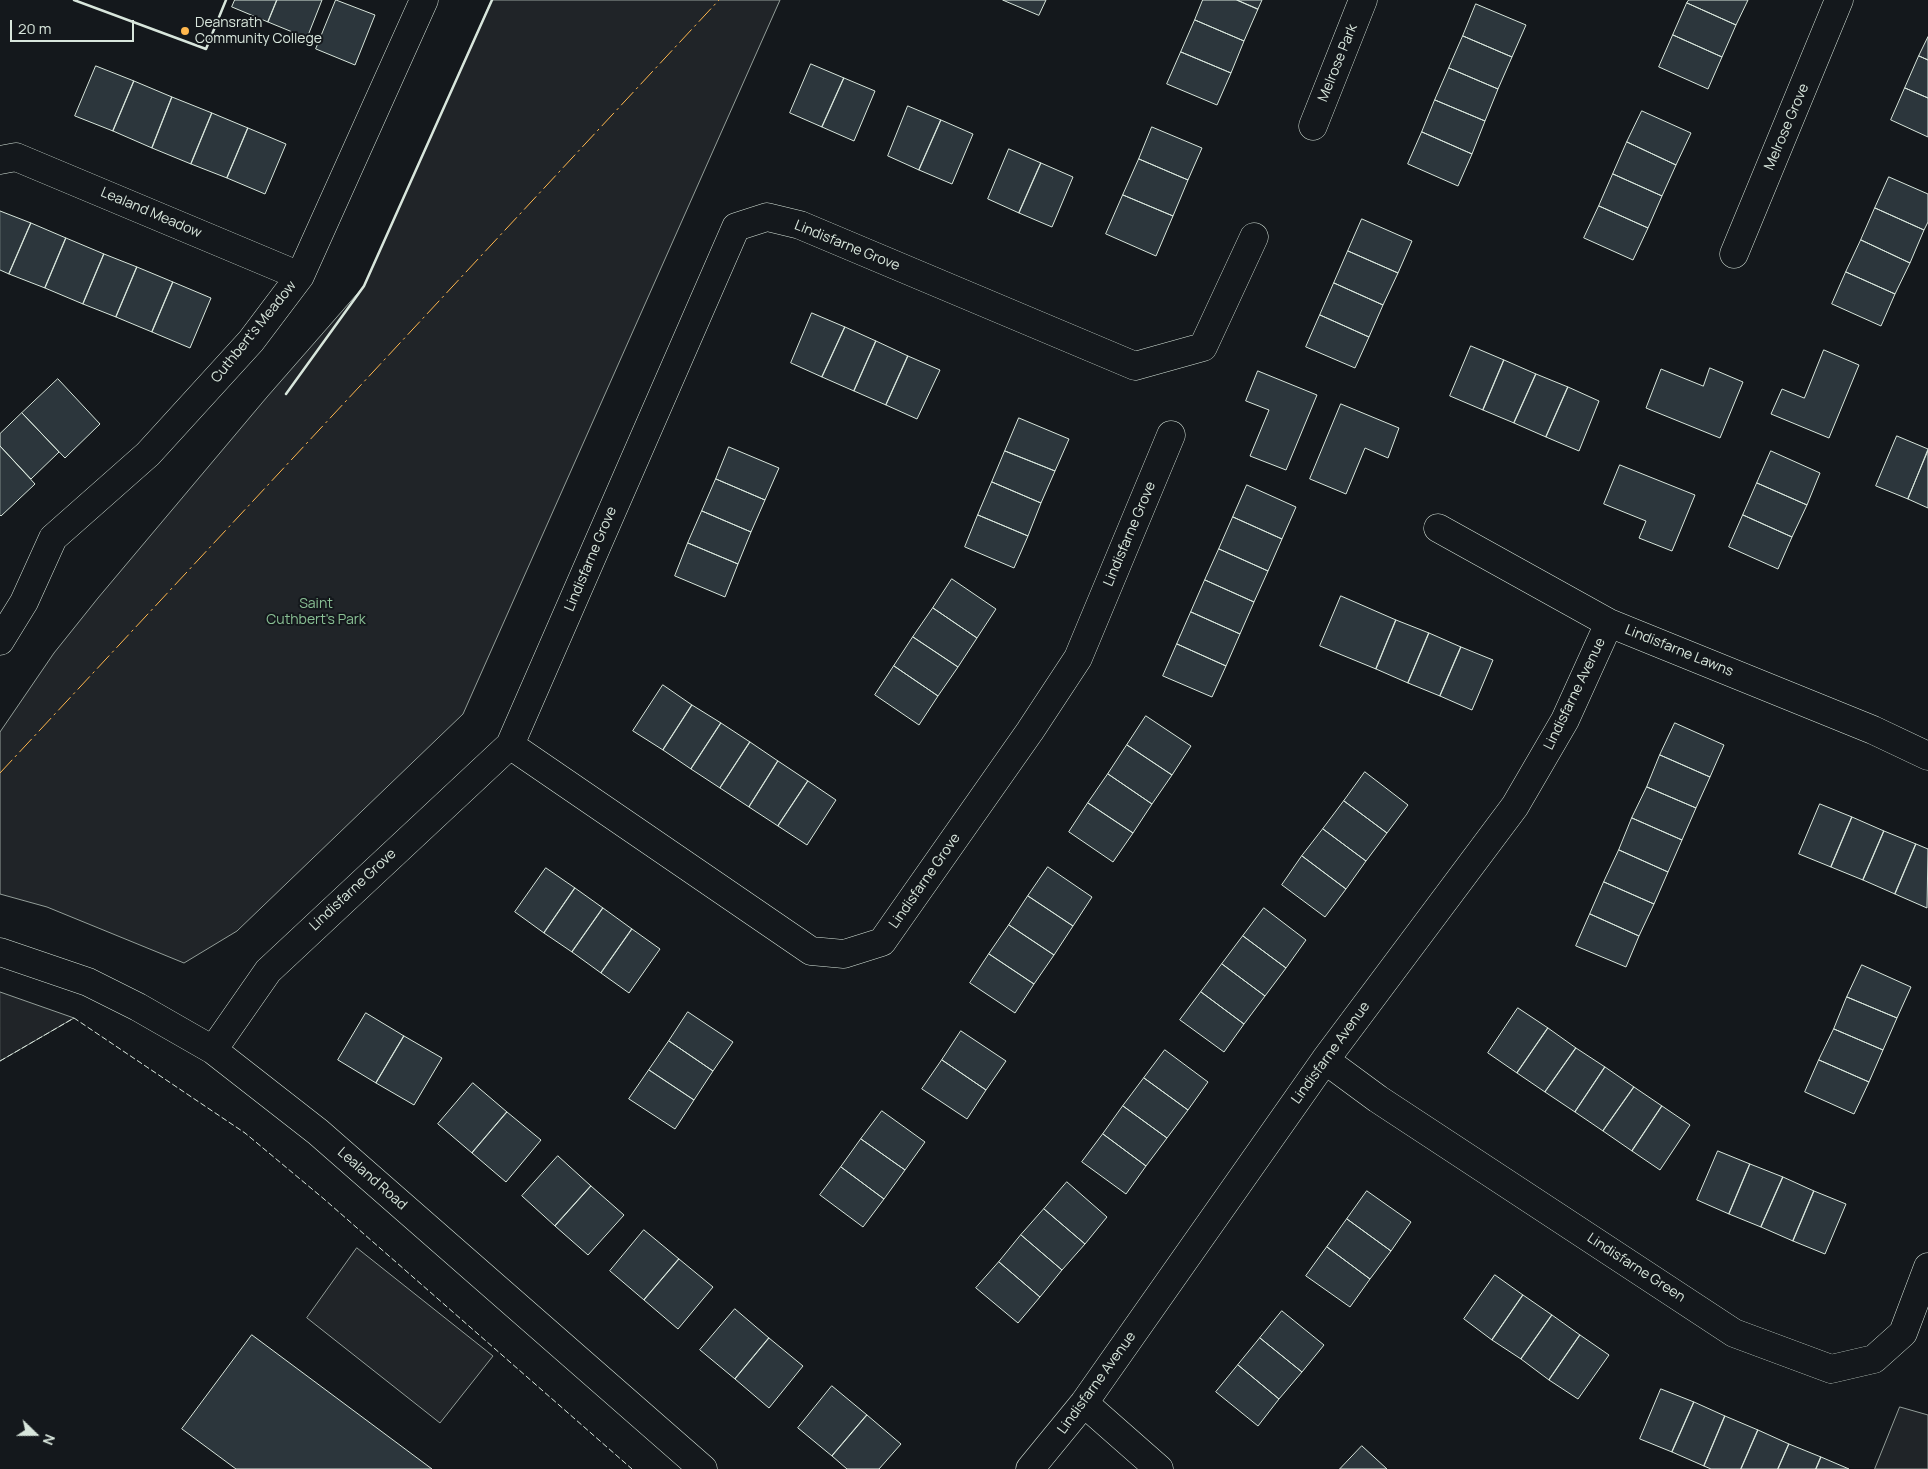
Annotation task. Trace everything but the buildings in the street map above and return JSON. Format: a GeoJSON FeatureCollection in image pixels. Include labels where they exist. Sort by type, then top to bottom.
{"type":"FeatureCollection","features":[{"type":"Feature","properties":{"kind":"street","name":"Cuthbert's Meadow"},"geometry":{"type":"LineString","coordinates":[[0,641],[24,602],[53,538],[148,454],[251,341],[300,276],[424,0]]}},
{"type":"Feature","properties":{"kind":"street","name":"Melrose Park"},"geometry":{"type":"LineString","coordinates":[[1313,126],[1363,0]]}},
{"type":"Feature","properties":{"kind":"street","name":"Melrose Grove"},"geometry":{"type":"LineString","coordinates":[[1734,254],[1839,0]]}},
{"type":"Feature","properties":{"kind":"street","name":"Lealand Meadow"},"geometry":{"type":"LineString","coordinates":[[0,160],[16,157],[300,276]]}},
{"type":"Feature","properties":{"kind":"street","name":"Lindisfarne Grove"},"geometry":{"type":"LineString","coordinates":[[213,1050],[268,971],[510,745],[736,227],[767,217],[800,225],[1135,366],[1203,347],[1254,237]]}},
{"type":"Feature","properties":{"kind":"street","name":"Lindisfarne Grove"},"geometry":{"type":"LineString","coordinates":[[510,745],[810,951],[844,954],[882,942],[1030,731],[1078,658],[1171,435]]}},
{"type":"Feature","properties":{"kind":"street","name":"Lindisfarne Lawns"},"geometry":{"type":"LineString","coordinates":[[1438,528],[1609,623],[1873,730],[1928,756]]}},
{"type":"Feature","properties":{"kind":"street","name":"Lindisfarne Avenue"},"geometry":{"type":"LineString","coordinates":[[1030,1469],[1084,1403],[1325,1060],[1515,806],[1565,720],[1609,623]]}},
{"type":"Feature","properties":{"kind":"street","name":"Lealand Road"},"geometry":{"type":"LineString","coordinates":[[0,952],[88,982],[213,1050],[318,1132],[703,1469]]}},
{"type":"Feature","properties":{"kind":"street","name":"Lindisfarne Green"},"geometry":{"type":"LineString","coordinates":[[1325,1060],[1378,1099],[1734,1333],[1831,1369],[1874,1359],[1903,1333],[1928,1267]]}},
{"type":"Feature","properties":{"kind":"street"},"geometry":{"type":"LineString","coordinates":[[1084,1403],[1159,1469]]}},
{"type":"Feature","properties":{"kind":"green space","name":"Saint Cuthbert's Park"},"geometry":{"type":"Polygon","coordinates":[[[492,0],[780,0],[463,714],[237,931],[184,963],[47,907],[0,894],[0,732],[54,653],[98,598],[267,397],[364,286],[492,0]]]}},
{"type":"Feature","properties":{"kind":"green space"},"geometry":{"type":"Polygon","coordinates":[[[0,992],[74,1018],[0,1061],[0,992]]]}},
{"type":"Feature","properties":{"kind":"green space"},"geometry":{"type":"Polygon","coordinates":[[[357,1248],[493,1356],[440,1423],[307,1318],[357,1248]]]}},
{"type":"Feature","properties":{"kind":"green space"},"geometry":{"type":"Polygon","coordinates":[[[1900,1407],[1928,1415],[1928,1469],[1875,1469],[1900,1407]]]}},
{"type":"Feature","properties":{"kind":"fence"},"geometry":{"type":"LineString","coordinates":[[0,1061],[74,1018],[245,1133],[324,1199],[632,1469]]}},
{"type":"Feature","properties":{"kind":"wall"},"geometry":{"type":"LineString","coordinates":[[74,0],[206,49],[226,0]]}},
{"type":"Feature","properties":{"kind":"wall"},"geometry":{"type":"LineString","coordinates":[[286,394],[364,286],[492,0]]}},
{"type":"Feature","properties":{"kind":"power"},"geometry":{"type":"LineString","coordinates":[[0,773],[719,0]]}},
{"type":"Feature","properties":{"kind":"place","name":"Deansrath Community College"},"geometry":{"type":"Point","coordinates":[185,31]}}]}
